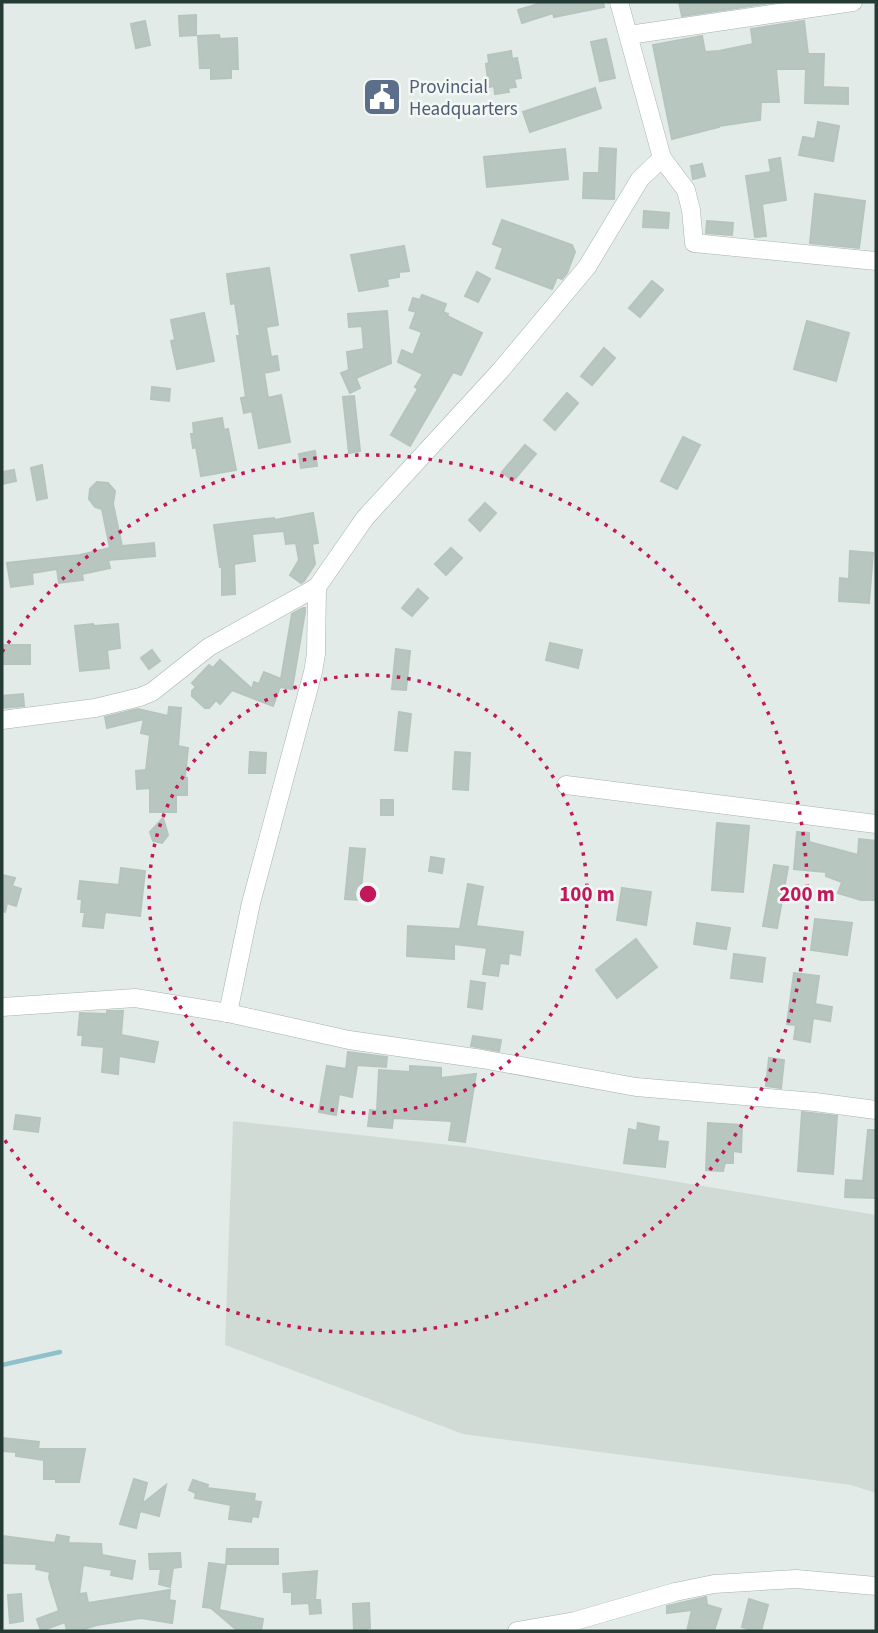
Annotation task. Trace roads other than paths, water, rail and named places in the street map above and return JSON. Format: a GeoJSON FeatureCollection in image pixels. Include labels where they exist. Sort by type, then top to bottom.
{"type":"FeatureCollection","features":[{"type":"Feature","properties":{"kind":"street"},"geometry":{"type":"LineString","coordinates":[[619,2],[662,158],[686,190],[694,243],[876,261]]}},
{"type":"Feature","properties":{"kind":"street"},"geometry":{"type":"LineString","coordinates":[[628,35],[853,2]]}},
{"type":"Feature","properties":{"kind":"street"},"geometry":{"type":"LineString","coordinates":[[2,720],[95,708],[152,692],[209,647],[317,586],[365,518],[491,381],[587,268],[640,179],[662,158]]}},
{"type":"Feature","properties":{"kind":"street"},"geometry":{"type":"LineString","coordinates":[[228,1013],[251,902],[313,673],[316,654],[317,586]]}},
{"type":"Feature","properties":{"kind":"street"},"geometry":{"type":"LineString","coordinates":[[566,785],[876,824]]}},
{"type":"Feature","properties":{"kind":"street"},"geometry":{"type":"LineString","coordinates":[[2,1007],[135,998],[228,1013],[349,1040],[482,1059],[636,1087],[876,1110]]}},
{"type":"Feature","properties":{"kind":"street"},"geometry":{"type":"LineString","coordinates":[[517,1631],[576,1626],[675,1592],[714,1584],[796,1579],[876,1586]]}},
{"type":"Feature","properties":{"kind":"waterway"},"geometry":{"type":"LineString","coordinates":[[2,1365],[60,1352]]}},
{"type":"Feature","properties":{"kind":"place","name":"Provincial Headquarters"},"geometry":{"type":"Point","coordinates":[382,97]}}]}
